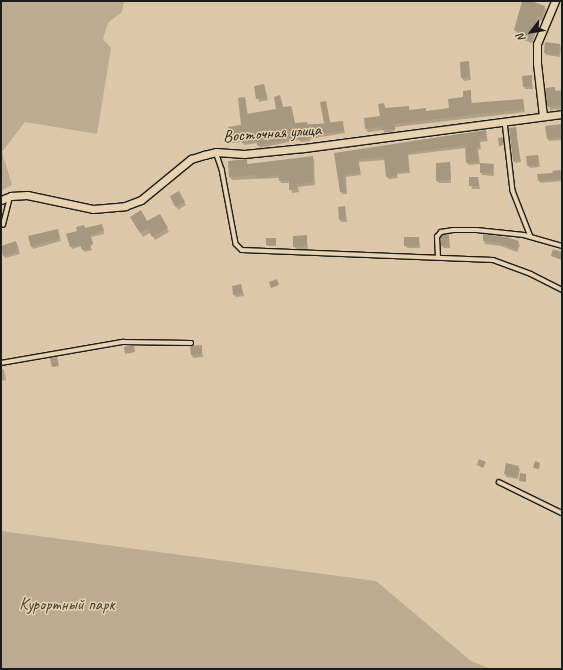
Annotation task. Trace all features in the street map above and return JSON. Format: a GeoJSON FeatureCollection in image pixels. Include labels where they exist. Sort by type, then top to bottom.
{"type":"FeatureCollection","features":[{"type":"Feature","properties":{"kind":"street"},"geometry":{"type":"LineString","coordinates":[[543,116],[537,63],[537,44],[555,1]]}},
{"type":"Feature","properties":{"kind":"street","name":"Восточная улица"},"geometry":{"type":"LineString","coordinates":[[1,200],[11,196],[27,196],[92,209],[125,206],[141,200],[191,159],[216,152],[244,154],[274,151],[562,114]]}},
{"type":"Feature","properties":{"kind":"lane"},"geometry":{"type":"LineString","coordinates":[[505,121],[513,191],[531,237]]}},
{"type":"Feature","properties":{"kind":"lane"},"geometry":{"type":"LineString","coordinates":[[216,152],[222,169],[236,244],[242,250],[493,260],[531,274],[562,290]]}},
{"type":"Feature","properties":{"kind":"lane"},"geometry":{"type":"LineString","coordinates":[[3,225],[11,196]]}},
{"type":"Feature","properties":{"kind":"lane"},"geometry":{"type":"LineString","coordinates":[[438,257],[437,237],[441,232],[453,230],[477,230],[531,237],[562,246]]}},
{"type":"Feature","properties":{"kind":"lane"},"geometry":{"type":"LineString","coordinates":[[1,363],[123,342],[191,343]]}},
{"type":"Feature","properties":{"kind":"lane"},"geometry":{"type":"LineString","coordinates":[[499,482],[562,513]]}},
{"type":"Feature","properties":{"kind":"green space"},"geometry":{"type":"Polygon","coordinates":[[[1,1],[124,1],[122,12],[108,23],[103,39],[111,48],[97,134],[25,122],[2,152],[12,185],[1,191],[1,1]]]}},
{"type":"Feature","properties":{"kind":"green space","name":"Курортный парк"},"geometry":{"type":"Polygon","coordinates":[[[1,531],[376,581],[471,661],[491,669],[1,669],[1,531]]]}},
{"type":"Feature","properties":{"kind":"building"},"geometry":{"type":"Polygon","coordinates":[[[522,1],[531,1],[545,6],[541,18],[537,17],[531,40],[520,37],[521,32],[514,30],[522,1]]]}},
{"type":"Feature","properties":{"kind":"building"},"geometry":{"type":"Polygon","coordinates":[[[545,42],[560,44],[559,55],[544,53],[545,42]]]}},
{"type":"Feature","properties":{"kind":"building"},"geometry":{"type":"Polygon","coordinates":[[[469,61],[470,77],[461,78],[460,62],[469,61]]]}},
{"type":"Feature","properties":{"kind":"building"},"geometry":{"type":"Polygon","coordinates":[[[532,75],[532,86],[523,87],[522,76],[532,75]]]}},
{"type":"Feature","properties":{"kind":"building"},"geometry":{"type":"Polygon","coordinates":[[[264,84],[267,97],[256,99],[254,86],[264,84]]]}},
{"type":"Feature","properties":{"kind":"building"},"geometry":{"type":"Polygon","coordinates":[[[555,87],[555,91],[562,90],[562,106],[547,107],[545,88],[555,87]]]}},
{"type":"Feature","properties":{"kind":"building"},"geometry":{"type":"Polygon","coordinates":[[[471,90],[471,103],[523,99],[524,109],[394,124],[395,129],[382,130],[382,127],[365,129],[364,118],[380,116],[378,104],[384,103],[385,108],[409,106],[409,110],[426,108],[426,111],[449,108],[448,99],[463,97],[463,91],[471,90]]]}},
{"type":"Feature","properties":{"kind":"building"},"geometry":{"type":"Polygon","coordinates":[[[280,95],[283,107],[291,106],[295,123],[307,122],[308,125],[343,121],[344,131],[309,136],[309,139],[298,140],[298,137],[257,146],[257,141],[242,143],[241,140],[230,141],[228,127],[241,125],[238,98],[245,97],[247,114],[276,109],[274,97],[280,95]]]}},
{"type":"Feature","properties":{"kind":"building"},"geometry":{"type":"Polygon","coordinates":[[[326,101],[330,122],[324,123],[320,102],[326,101]]]}},
{"type":"Feature","properties":{"kind":"building"},"geometry":{"type":"Polygon","coordinates":[[[562,124],[562,137],[547,139],[545,126],[562,124]]]}},
{"type":"Feature","properties":{"kind":"building"},"geometry":{"type":"Polygon","coordinates":[[[516,127],[520,160],[513,161],[509,128],[516,127]]]}},
{"type":"Feature","properties":{"kind":"building"},"geometry":{"type":"Polygon","coordinates":[[[486,130],[487,139],[479,139],[480,147],[477,147],[479,162],[466,163],[465,145],[408,153],[409,171],[397,172],[397,176],[386,177],[384,157],[358,159],[360,173],[345,175],[346,192],[340,192],[334,153],[486,130]]]}},
{"type":"Feature","properties":{"kind":"building"},"geometry":{"type":"Polygon","coordinates":[[[504,137],[504,145],[499,146],[498,138],[504,137]]]}},
{"type":"Feature","properties":{"kind":"building"},"geometry":{"type":"Polygon","coordinates":[[[538,155],[539,165],[527,166],[526,156],[538,155]]]}},
{"type":"Feature","properties":{"kind":"building"},"geometry":{"type":"Polygon","coordinates":[[[313,156],[313,182],[297,184],[297,189],[289,190],[289,180],[279,181],[278,175],[257,178],[257,175],[229,177],[228,161],[247,159],[247,164],[313,156]]]}},
{"type":"Feature","properties":{"kind":"building"},"geometry":{"type":"Polygon","coordinates":[[[450,162],[451,180],[436,181],[436,163],[450,162]]]}},
{"type":"Feature","properties":{"kind":"building"},"geometry":{"type":"Polygon","coordinates":[[[480,163],[494,164],[493,173],[480,173],[480,163]]]}},
{"type":"Feature","properties":{"kind":"building"},"geometry":{"type":"Polygon","coordinates":[[[560,170],[561,179],[538,181],[537,174],[553,173],[552,171],[560,170]]]}},
{"type":"Feature","properties":{"kind":"building"},"geometry":{"type":"Polygon","coordinates":[[[469,177],[478,177],[479,186],[469,186],[469,177]]]}},
{"type":"Feature","properties":{"kind":"building"},"geometry":{"type":"Polygon","coordinates":[[[179,191],[185,202],[175,207],[170,196],[179,191]]]}},
{"type":"Feature","properties":{"kind":"building"},"geometry":{"type":"Polygon","coordinates":[[[345,206],[346,219],[339,220],[338,207],[345,206]]]}},
{"type":"Feature","properties":{"kind":"building"},"geometry":{"type":"Polygon","coordinates":[[[141,210],[147,221],[160,214],[168,228],[152,237],[147,228],[140,233],[130,217],[141,210]]]}},
{"type":"Feature","properties":{"kind":"building"},"geometry":{"type":"Polygon","coordinates":[[[102,224],[104,231],[90,235],[93,243],[90,244],[91,248],[82,250],[80,244],[70,247],[66,234],[77,231],[76,227],[84,225],[85,228],[102,224]]]}},
{"type":"Feature","properties":{"kind":"building"},"geometry":{"type":"Polygon","coordinates":[[[58,229],[60,238],[31,247],[28,236],[58,229]]]}},
{"type":"Feature","properties":{"kind":"building"},"geometry":{"type":"Polygon","coordinates":[[[449,234],[449,246],[441,246],[440,238],[443,235],[449,234]]]}},
{"type":"Feature","properties":{"kind":"building"},"geometry":{"type":"Polygon","coordinates":[[[483,234],[506,237],[519,241],[516,249],[499,243],[483,241],[483,234]]]}},
{"type":"Feature","properties":{"kind":"building"},"geometry":{"type":"Polygon","coordinates":[[[307,235],[307,246],[293,247],[293,236],[307,235]]]}},
{"type":"Feature","properties":{"kind":"building"},"geometry":{"type":"Polygon","coordinates":[[[404,237],[419,237],[419,246],[404,246],[404,237]]]}},
{"type":"Feature","properties":{"kind":"building"},"geometry":{"type":"Polygon","coordinates":[[[266,238],[276,238],[276,245],[266,245],[266,238]]]}},
{"type":"Feature","properties":{"kind":"building"},"geometry":{"type":"Polygon","coordinates":[[[16,241],[19,251],[3,256],[1,246],[16,241]]]}},
{"type":"Feature","properties":{"kind":"building"},"geometry":{"type":"Polygon","coordinates":[[[553,249],[562,252],[562,260],[551,256],[553,249]]]}},
{"type":"Feature","properties":{"kind":"building"},"geometry":{"type":"Polygon","coordinates":[[[277,279],[279,285],[271,288],[269,282],[277,279]]]}},
{"type":"Feature","properties":{"kind":"building"},"geometry":{"type":"Polygon","coordinates":[[[241,284],[243,293],[233,295],[232,286],[241,284]]]}},
{"type":"Feature","properties":{"kind":"building"},"geometry":{"type":"Polygon","coordinates":[[[134,345],[135,352],[125,354],[124,347],[134,345]]]}},
{"type":"Feature","properties":{"kind":"building"},"geometry":{"type":"Polygon","coordinates":[[[202,345],[202,354],[191,355],[190,346],[202,345]]]}},
{"type":"Feature","properties":{"kind":"building"},"geometry":{"type":"Polygon","coordinates":[[[57,357],[59,366],[52,367],[50,358],[57,357]]]}},
{"type":"Feature","properties":{"kind":"building"},"geometry":{"type":"Polygon","coordinates":[[[479,459],[486,462],[483,468],[477,465],[479,459]]]}},
{"type":"Feature","properties":{"kind":"building"},"geometry":{"type":"Polygon","coordinates":[[[535,461],[540,463],[539,469],[533,468],[535,461]]]}},
{"type":"Feature","properties":{"kind":"building"},"geometry":{"type":"Polygon","coordinates":[[[506,463],[519,466],[516,477],[504,474],[506,463]]]}},
{"type":"Feature","properties":{"kind":"building"},"geometry":{"type":"Polygon","coordinates":[[[520,473],[526,474],[526,482],[519,481],[520,473]]]}}]}
